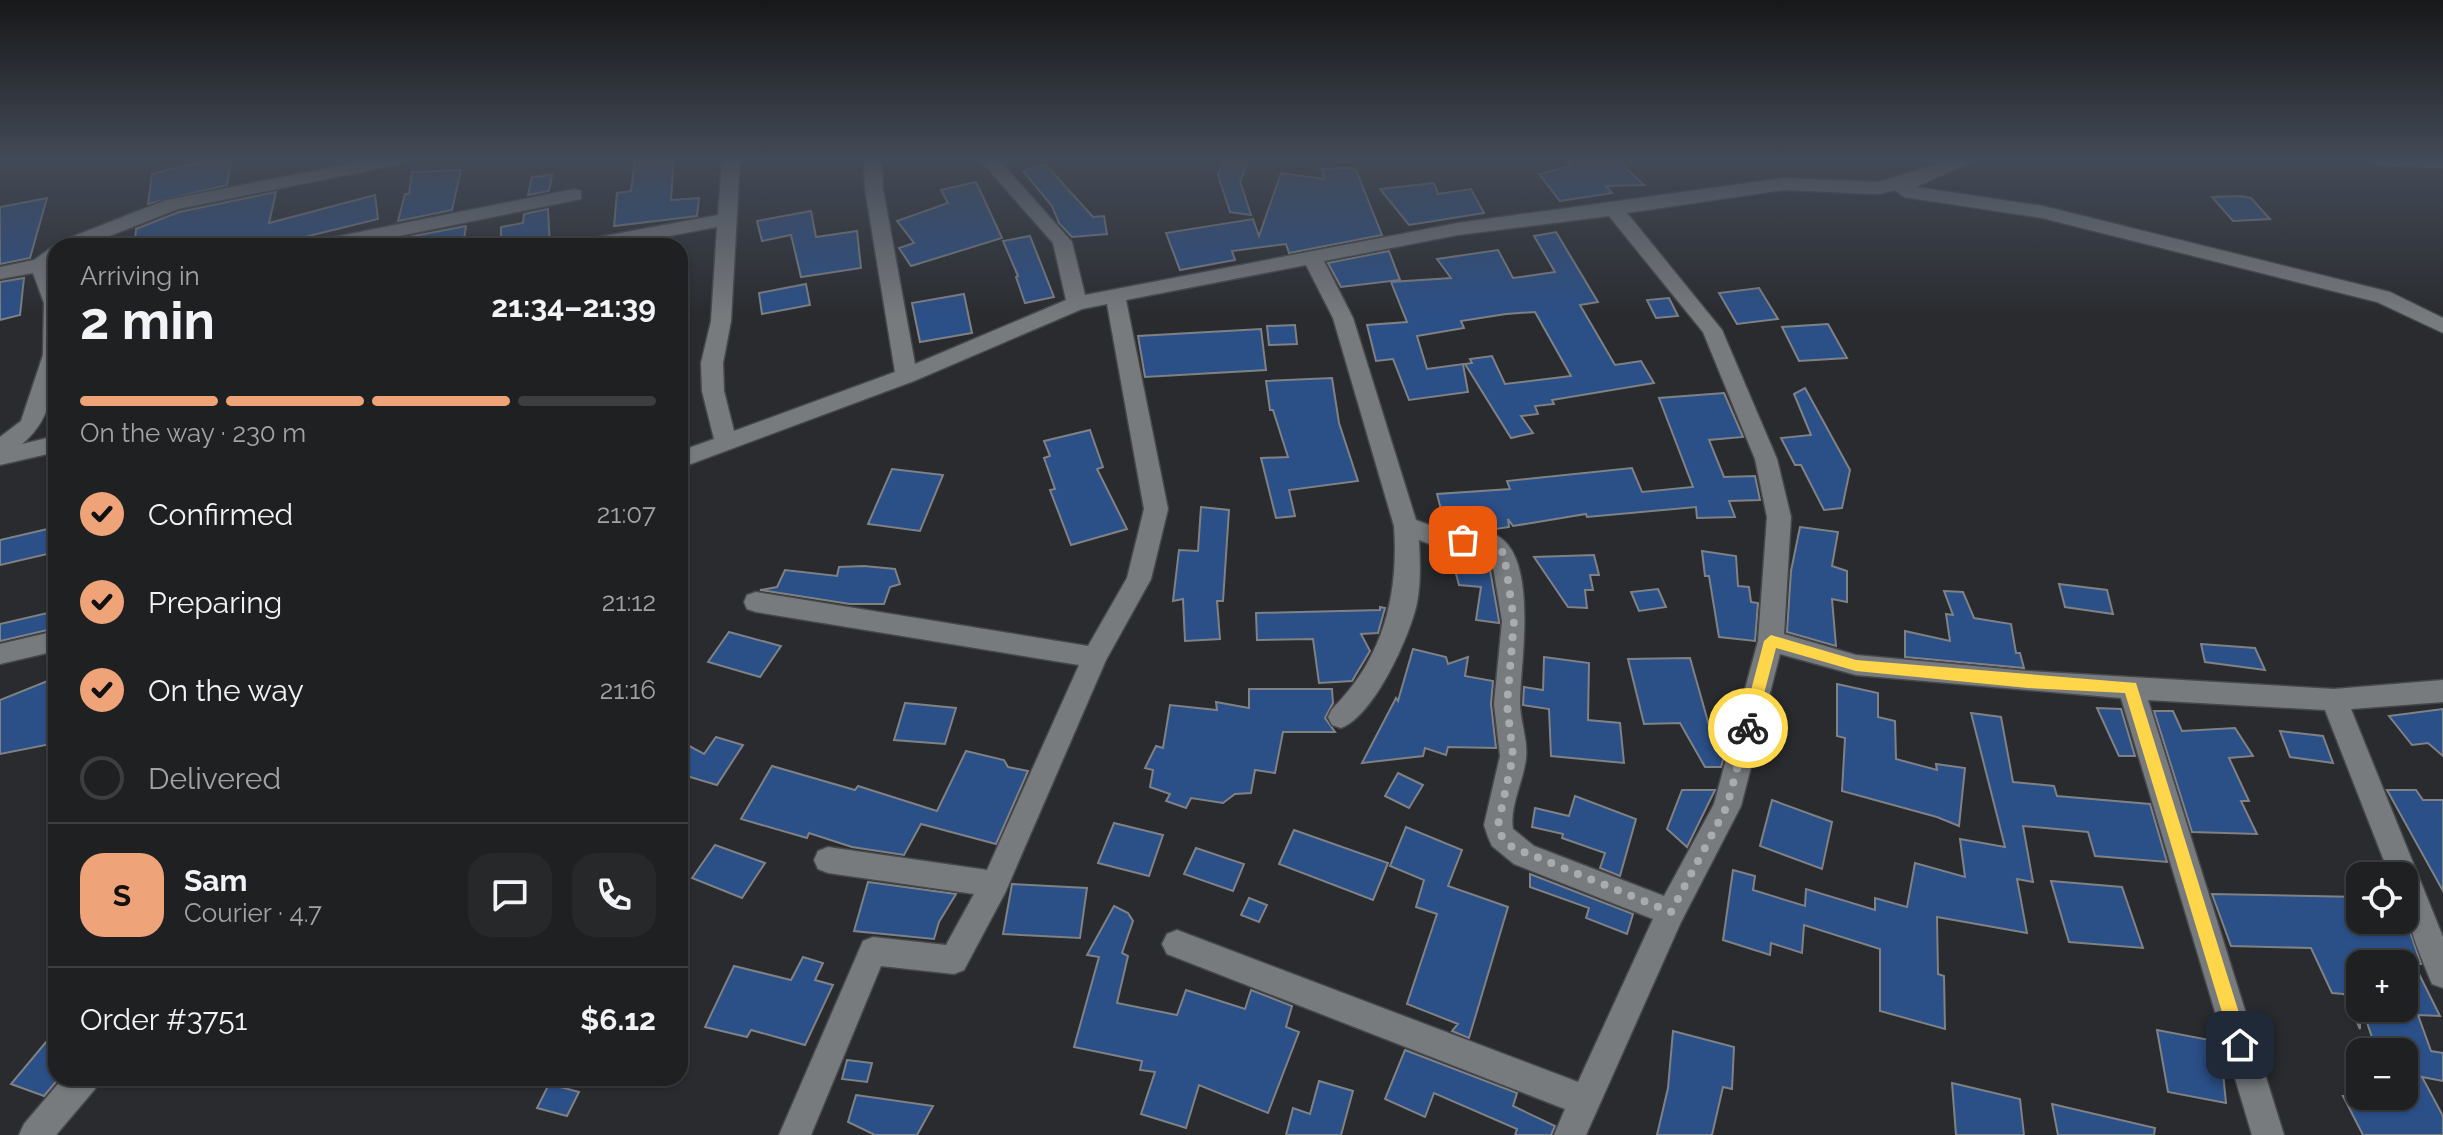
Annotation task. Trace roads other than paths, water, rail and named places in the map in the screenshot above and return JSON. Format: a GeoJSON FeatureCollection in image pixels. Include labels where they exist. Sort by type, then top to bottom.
{"type":"FeatureCollection","features":[{"type":"Feature","properties":{"kind":"street"},"geometry":{"type":"LineString","coordinates":[[86,238],[150,213]]}},
{"type":"Feature","properties":{"kind":"street"},"geometry":{"type":"LineString","coordinates":[[360,238],[485,213]]}},
{"type":"Feature","properties":{"kind":"street"},"geometry":{"type":"LineString","coordinates":[[726,213],[721,321],[712,363],[713,391],[726,442]]}},
{"type":"Feature","properties":{"kind":"street"},"geometry":{"type":"LineString","coordinates":[[878,213],[906,376]]}},
{"type":"Feature","properties":{"kind":"street"},"geometry":{"type":"LineString","coordinates":[[1036,213],[1062,242],[1077,303]]}},
{"type":"Feature","properties":{"kind":"street"},"geometry":{"type":"LineString","coordinates":[[688,457],[906,376],[1077,303],[1458,229],[1580,213]]}},
{"type":"Feature","properties":{"kind":"street"},"geometry":{"type":"LineString","coordinates":[[1570,1135],[1671,912],[1727,806],[1771,641],[1779,517],[1766,459],[1712,330],[1617,213]]}},
{"type":"Feature","properties":{"kind":"street"},"geometry":{"type":"LineString","coordinates":[[2047,213],[2216,258],[2383,297],[2443,326]]}},
{"type":"Feature","properties":{"kind":"street"},"geometry":{"type":"LineString","coordinates":[[627,238],[725,220]]}},
{"type":"Feature","properties":{"kind":"street"},"geometry":{"type":"LineString","coordinates":[[0,273],[48,258]]}},
{"type":"Feature","properties":{"kind":"street"},"geometry":{"type":"LineString","coordinates":[[1313,258],[1343,318],[1406,526],[1410,574],[1400,624],[1356,703],[1341,717]]}},
{"type":"Feature","properties":{"kind":"street"},"geometry":{"type":"LineString","coordinates":[[795,1135],[873,951],[954,960],[995,884],[1095,657],[1139,579],[1156,509],[1115,295]]}},
{"type":"Feature","properties":{"kind":"street"},"geometry":{"type":"LineString","coordinates":[[0,449],[31,425],[48,373]]}},
{"type":"Feature","properties":{"kind":"street"},"geometry":{"type":"LineString","coordinates":[[0,457],[48,446]]}},
{"type":"Feature","properties":{"kind":"street"},"geometry":{"type":"LineString","coordinates":[[1406,526],[1435,537],[1491,542],[1502,551],[1514,621],[1507,704],[1513,756],[1498,825],[1502,837],[1524,855],[1671,912]]}},
{"type":"Feature","properties":{"kind":"street"},"geometry":{"type":"LineString","coordinates":[[756,602],[1095,657]]}},
{"type":"Feature","properties":{"kind":"street"},"geometry":{"type":"LineString","coordinates":[[1771,641],[1856,665],[2013,681],[2334,700],[2443,691]]}},
{"type":"Feature","properties":{"kind":"street"},"geometry":{"type":"LineString","coordinates":[[0,654],[48,643]]}},
{"type":"Feature","properties":{"kind":"street"},"geometry":{"type":"LineString","coordinates":[[2131,687],[2268,1135]]}},
{"type":"Feature","properties":{"kind":"street"},"geometry":{"type":"LineString","coordinates":[[2334,700],[2398,862]]}},
{"type":"Feature","properties":{"kind":"street"},"geometry":{"type":"LineString","coordinates":[[828,860],[995,884]]}},
{"type":"Feature","properties":{"kind":"street"},"geometry":{"type":"LineString","coordinates":[[2418,911],[2443,974]]}},
{"type":"Feature","properties":{"kind":"street"},"geometry":{"type":"LineString","coordinates":[[1177,944],[1586,1101]]}},
{"type":"Feature","properties":{"kind":"street"},"geometry":{"type":"LineString","coordinates":[[35,1135],[77,1086]]}}]}
